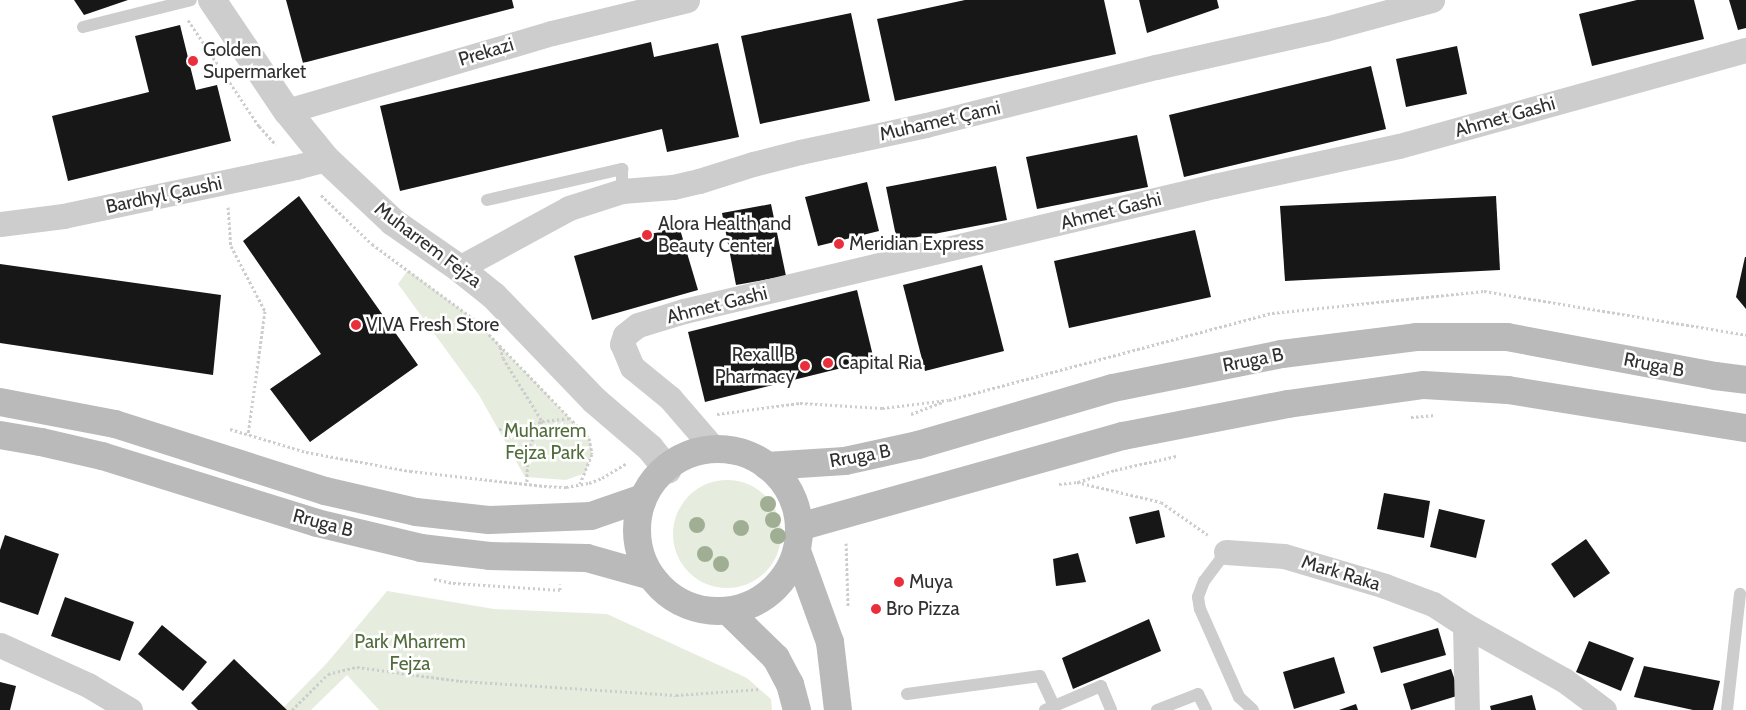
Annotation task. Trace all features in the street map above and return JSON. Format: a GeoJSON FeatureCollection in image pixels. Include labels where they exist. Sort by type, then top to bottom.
{"type":"FeatureCollection","features":[{"type":"Feature","properties":{"kind":"main road","name":"Rruga B"},"geometry":{"type":"LineString","coordinates":[[768,466],[845,461],[918,445],[1113,388],[1282,354],[1416,337],[1507,337],[1715,376],[1746,380]]}},
{"type":"Feature","properties":{"kind":"main road"},"geometry":{"type":"LineString","coordinates":[[798,539],[1123,436],[1288,404],[1424,385],[1508,390],[1746,428]]}},
{"type":"Feature","properties":{"kind":"main road","name":"Rruga B"},"geometry":{"type":"LineString","coordinates":[[0,402],[115,424],[325,490],[416,512],[489,520],[591,516],[643,498]]}},
{"type":"Feature","properties":{"kind":"main road","name":"Rruga B"},"geometry":{"type":"LineString","coordinates":[[0,435],[102,456],[317,523],[421,548],[490,556],[587,558],[651,576]]}},
{"type":"Feature","properties":{"kind":"main road"},"geometry":{"type":"LineString","coordinates":[[798,539],[787,572],[772,591],[752,604],[728,611],[704,610],[686,605],[664,590],[651,576],[642,559],[637,536],[638,515],[643,498],[655,478],[668,470],[670,465],[688,455],[714,449],[743,453],[768,466],[784,483],[792,497],[798,539],[830,642],[838,710]]}},
{"type":"Feature","properties":{"kind":"main road"},"geometry":{"type":"LineString","coordinates":[[728,611],[776,658],[790,684],[797,710]]}},
{"type":"Feature","properties":{"kind":"street","name":"Muharrem Fejza"},"geometry":{"type":"LineString","coordinates":[[212,0],[287,111],[326,159],[393,222],[459,268],[494,296],[552,353],[594,400],[650,448],[668,470]]}},
{"type":"Feature","properties":{"kind":"street","name":"Prekazi"},"geometry":{"type":"LineString","coordinates":[[287,111],[552,33],[687,0]]}},
{"type":"Feature","properties":{"kind":"street","name":"Muhamet Çami"},"geometry":{"type":"LineString","coordinates":[[459,268],[569,208],[622,191],[673,187],[699,182],[753,164],[800,152],[926,125],[1156,67],[1325,29],[1432,0]]}},
{"type":"Feature","properties":{"kind":"street","name":"Ahmet Gashi"},"geometry":{"type":"LineString","coordinates":[[714,449],[670,398],[632,367],[622,344],[625,335],[638,325],[684,311],[1214,186],[1398,146],[1746,50]]}},
{"type":"Feature","properties":{"kind":"street","name":"Bardhyl Çaushi"},"geometry":{"type":"LineString","coordinates":[[0,224],[63,216],[296,168],[326,159]]}},
{"type":"Feature","properties":{"kind":"street","name":"Mark Raka"},"geometry":{"type":"LineString","coordinates":[[1226,552],[1284,556],[1433,604],[1465,625],[1564,680],[1604,710]]}},
{"type":"Feature","properties":{"kind":"street"},"geometry":{"type":"LineString","coordinates":[[1465,625],[1467,710]]}},
{"type":"Feature","properties":{"kind":"street"},"geometry":{"type":"LineString","coordinates":[[0,645],[88,685],[130,710]]}},
{"type":"Feature","properties":{"kind":"lane"},"geometry":{"type":"LineString","coordinates":[[83,27],[178,5],[191,0]]}},
{"type":"Feature","properties":{"kind":"lane"},"geometry":{"type":"LineString","coordinates":[[487,200],[622,169],[622,191]]}},
{"type":"Feature","properties":{"kind":"lane"},"geometry":{"type":"LineString","coordinates":[[1226,552],[1204,581],[1198,597],[1200,608],[1240,697],[1253,710]]}},
{"type":"Feature","properties":{"kind":"lane"},"geometry":{"type":"LineString","coordinates":[[1727,710],[1740,594]]}},
{"type":"Feature","properties":{"kind":"lane"},"geometry":{"type":"LineString","coordinates":[[907,694],[1040,676],[1050,708],[1101,686],[1112,710]]}},
{"type":"Feature","properties":{"kind":"lane"},"geometry":{"type":"LineString","coordinates":[[1157,710],[1198,694],[1206,710]]}},
{"type":"Feature","properties":{"kind":"path"},"geometry":{"type":"LineString","coordinates":[[178,5],[260,126],[337,212],[372,244],[474,320],[589,438],[592,454],[580,484]]}},
{"type":"Feature","properties":{"kind":"path"},"geometry":{"type":"LineString","coordinates":[[227,182],[230,246],[265,312],[248,435]]}},
{"type":"Feature","properties":{"kind":"path"},"geometry":{"type":"LineString","coordinates":[[500,346],[503,358],[542,421]]}},
{"type":"Feature","properties":{"kind":"path"},"geometry":{"type":"LineString","coordinates":[[911,414],[948,400]]}},
{"type":"Feature","properties":{"kind":"path"},"geometry":{"type":"LineString","coordinates":[[1404,418],[1441,415]]}},
{"type":"Feature","properties":{"kind":"path"},"geometry":{"type":"LineString","coordinates":[[499,430],[529,427],[542,421],[570,418]]}},
{"type":"Feature","properties":{"kind":"path"},"geometry":{"type":"LineString","coordinates":[[527,484],[528,449],[542,421]]}},
{"type":"Feature","properties":{"kind":"path"},"geometry":{"type":"LineString","coordinates":[[222,427],[306,452],[410,471],[566,487],[602,478],[650,448]]}},
{"type":"Feature","properties":{"kind":"path"},"geometry":{"type":"LineString","coordinates":[[1058,484],[1077,482],[1115,470],[1184,454]]}},
{"type":"Feature","properties":{"kind":"path"},"geometry":{"type":"LineString","coordinates":[[1077,482],[1161,502],[1201,528],[1226,552]]}},
{"type":"Feature","properties":{"kind":"path"},"geometry":{"type":"LineString","coordinates":[[846,539],[846,558]]}},
{"type":"Feature","properties":{"kind":"path"},"geometry":{"type":"LineString","coordinates":[[292,710],[328,674],[357,667],[460,681],[676,695],[769,688]]}},
{"type":"Feature","properties":{"kind":"green space","name":"Muharrem Fejza Park"},"geometry":{"type":"Polygon","coordinates":[[[408,270],[475,320],[589,438],[592,454],[585,473],[566,480],[525,477],[479,395],[398,284],[408,270]]]}},
{"type":"Feature","properties":{"kind":"green space"},"geometry":{"type":"Polygon","coordinates":[[[727,480],[748,484],[765,496],[777,513],[781,534],[777,555],[765,572],[748,584],[727,588],[706,584],[689,572],[677,555],[673,534],[677,513],[689,496],[706,484],[727,480]]]}},
{"type":"Feature","properties":{"kind":"green space","name":"Park Mharrem Fejza"},"geometry":{"type":"Polygon","coordinates":[[[387,591],[494,609],[607,614],[747,678],[771,699],[772,710],[379,710],[347,675],[311,710],[281,710],[327,663],[387,591]]]}},
{"type":"Feature","properties":{"kind":"building"},"geometry":{"type":"Polygon","coordinates":[[[74,0],[128,0],[84,15],[74,0]]]}},
{"type":"Feature","properties":{"kind":"building"},"geometry":{"type":"Polygon","coordinates":[[[286,0],[512,0],[514,8],[303,63],[286,0]]]}},
{"type":"Feature","properties":{"kind":"building"},"geometry":{"type":"Polygon","coordinates":[[[965,0],[1104,0],[1116,54],[895,101],[877,19],[965,0]]]}},
{"type":"Feature","properties":{"kind":"building"},"geometry":{"type":"Polygon","coordinates":[[[1139,0],[1217,0],[1219,8],[1147,33],[1139,0]]]}},
{"type":"Feature","properties":{"kind":"building"},"geometry":{"type":"Polygon","coordinates":[[[1637,0],[1694,0],[1704,39],[1592,66],[1579,14],[1637,0]]]}},
{"type":"Feature","properties":{"kind":"building"},"geometry":{"type":"Polygon","coordinates":[[[1729,0],[1746,0],[1746,28],[1738,30],[1729,0]]]}},
{"type":"Feature","properties":{"kind":"building"},"geometry":{"type":"Polygon","coordinates":[[[851,13],[870,101],[760,124],[741,36],[851,13]]]}},
{"type":"Feature","properties":{"kind":"building"},"geometry":{"type":"Polygon","coordinates":[[[180,25],[196,90],[217,85],[231,141],[68,181],[52,116],[149,92],[135,36],[180,25]]]}},
{"type":"Feature","properties":{"kind":"building"},"geometry":{"type":"Polygon","coordinates":[[[651,42],[654,57],[718,43],[739,137],[667,152],[662,129],[400,191],[380,106],[651,42]]]}},
{"type":"Feature","properties":{"kind":"building"},"geometry":{"type":"Polygon","coordinates":[[[1457,46],[1467,94],[1406,107],[1396,59],[1457,46]]]}},
{"type":"Feature","properties":{"kind":"building"},"geometry":{"type":"Polygon","coordinates":[[[1371,66],[1386,129],[1184,177],[1169,115],[1371,66]]]}},
{"type":"Feature","properties":{"kind":"building"},"geometry":{"type":"Polygon","coordinates":[[[1137,135],[1148,187],[1037,209],[1026,157],[1137,135]]]}},
{"type":"Feature","properties":{"kind":"building"},"geometry":{"type":"Polygon","coordinates":[[[996,166],[1007,220],[897,241],[886,187],[996,166]]]}},
{"type":"Feature","properties":{"kind":"building"},"geometry":{"type":"Polygon","coordinates":[[[867,182],[879,231],[818,246],[805,197],[867,182]]]}},
{"type":"Feature","properties":{"kind":"building"},"geometry":{"type":"Polygon","coordinates":[[[299,196],[418,365],[310,442],[270,389],[321,354],[243,241],[299,196]]]}},
{"type":"Feature","properties":{"kind":"building"},"geometry":{"type":"Polygon","coordinates":[[[1496,196],[1500,270],[1285,281],[1280,206],[1496,196]]]}},
{"type":"Feature","properties":{"kind":"building"},"geometry":{"type":"Polygon","coordinates":[[[771,204],[786,276],[736,285],[722,213],[771,204]]]}},
{"type":"Feature","properties":{"kind":"building"},"geometry":{"type":"Polygon","coordinates":[[[679,226],[698,290],[592,320],[574,256],[679,226]]]}},
{"type":"Feature","properties":{"kind":"building"},"geometry":{"type":"Polygon","coordinates":[[[1195,230],[1211,297],[1069,328],[1054,261],[1195,230]]]}},
{"type":"Feature","properties":{"kind":"building"},"geometry":{"type":"Polygon","coordinates":[[[1746,257],[1746,309],[1736,297],[1746,257]]]}},
{"type":"Feature","properties":{"kind":"building"},"geometry":{"type":"Polygon","coordinates":[[[0,264],[221,295],[213,375],[0,343],[0,264]]]}},
{"type":"Feature","properties":{"kind":"building"},"geometry":{"type":"Polygon","coordinates":[[[982,265],[1004,351],[925,371],[903,285],[982,265]]]}},
{"type":"Feature","properties":{"kind":"building"},"geometry":{"type":"Polygon","coordinates":[[[857,290],[874,360],[705,402],[688,332],[857,290]]]}},
{"type":"Feature","properties":{"kind":"building"},"geometry":{"type":"Polygon","coordinates":[[[1384,493],[1430,501],[1424,538],[1377,529],[1384,493]]]}},
{"type":"Feature","properties":{"kind":"building"},"geometry":{"type":"Polygon","coordinates":[[[1439,509],[1485,520],[1476,558],[1430,547],[1439,509]]]}},
{"type":"Feature","properties":{"kind":"building"},"geometry":{"type":"Polygon","coordinates":[[[1159,510],[1165,537],[1136,544],[1129,517],[1159,510]]]}},
{"type":"Feature","properties":{"kind":"building"},"geometry":{"type":"Polygon","coordinates":[[[5,535],[59,554],[38,615],[0,602],[0,550],[5,535]]]}},
{"type":"Feature","properties":{"kind":"building"},"geometry":{"type":"Polygon","coordinates":[[[1586,539],[1610,573],[1574,598],[1551,564],[1586,539]]]}},
{"type":"Feature","properties":{"kind":"building"},"geometry":{"type":"Polygon","coordinates":[[[1078,553],[1086,582],[1056,586],[1053,559],[1078,553]]]}},
{"type":"Feature","properties":{"kind":"building"},"geometry":{"type":"Polygon","coordinates":[[[65,597],[134,622],[120,661],[51,636],[65,597]]]}},
{"type":"Feature","properties":{"kind":"building"},"geometry":{"type":"Polygon","coordinates":[[[1149,619],[1161,651],[1073,689],[1062,658],[1149,619]]]}},
{"type":"Feature","properties":{"kind":"building"},"geometry":{"type":"Polygon","coordinates":[[[162,625],[207,662],[183,691],[138,654],[162,625]]]}},
{"type":"Feature","properties":{"kind":"building"},"geometry":{"type":"Polygon","coordinates":[[[1438,628],[1446,655],[1381,673],[1373,647],[1438,628]]]}},
{"type":"Feature","properties":{"kind":"building"},"geometry":{"type":"Polygon","coordinates":[[[1589,641],[1634,658],[1621,691],[1576,672],[1589,641]]]}},
{"type":"Feature","properties":{"kind":"building"},"geometry":{"type":"Polygon","coordinates":[[[1334,657],[1345,693],[1294,709],[1283,672],[1334,657]]]}},
{"type":"Feature","properties":{"kind":"building"},"geometry":{"type":"Polygon","coordinates":[[[234,659],[287,710],[198,710],[191,703],[234,659]]]}},
{"type":"Feature","properties":{"kind":"building"},"geometry":{"type":"Polygon","coordinates":[[[1644,666],[1720,681],[1713,710],[1693,710],[1634,697],[1644,666]]]}},
{"type":"Feature","properties":{"kind":"building"},"geometry":{"type":"Polygon","coordinates":[[[1451,669],[1460,695],[1411,710],[1403,684],[1451,669]]]}},
{"type":"Feature","properties":{"kind":"building"},"geometry":{"type":"Polygon","coordinates":[[[0,682],[16,686],[10,710],[0,710],[0,682]]]}},
{"type":"Feature","properties":{"kind":"building"},"geometry":{"type":"Polygon","coordinates":[[[1532,695],[1536,710],[1491,710],[1490,706],[1532,695]]]}},
{"type":"Feature","properties":{"kind":"building"},"geometry":{"type":"Polygon","coordinates":[[[1356,704],[1358,710],[1339,710],[1356,704]]]}},
{"type":"Feature","properties":{"kind":"place","name":"Golden Supermarket"},"geometry":{"type":"Point","coordinates":[193,61]}},
{"type":"Feature","properties":{"kind":"place","name":"Alora Health and Beauty Center"},"geometry":{"type":"Point","coordinates":[647,235]}},
{"type":"Feature","properties":{"kind":"place","name":"Meridian Express"},"geometry":{"type":"Point","coordinates":[839,244]}},
{"type":"Feature","properties":{"kind":"place","name":"VIVA Fresh Store"},"geometry":{"type":"Point","coordinates":[356,325]}},
{"type":"Feature","properties":{"kind":"place","name":"Capital Ria"},"geometry":{"type":"Point","coordinates":[828,363]}},
{"type":"Feature","properties":{"kind":"place","name":"Rexall B Pharmacy"},"geometry":{"type":"Point","coordinates":[805,366]}},
{"type":"Feature","properties":{"kind":"place","name":"Muya"},"geometry":{"type":"Point","coordinates":[899,582]}},
{"type":"Feature","properties":{"kind":"place","name":"Bro Pizza"},"geometry":{"type":"Point","coordinates":[876,609]}}]}
